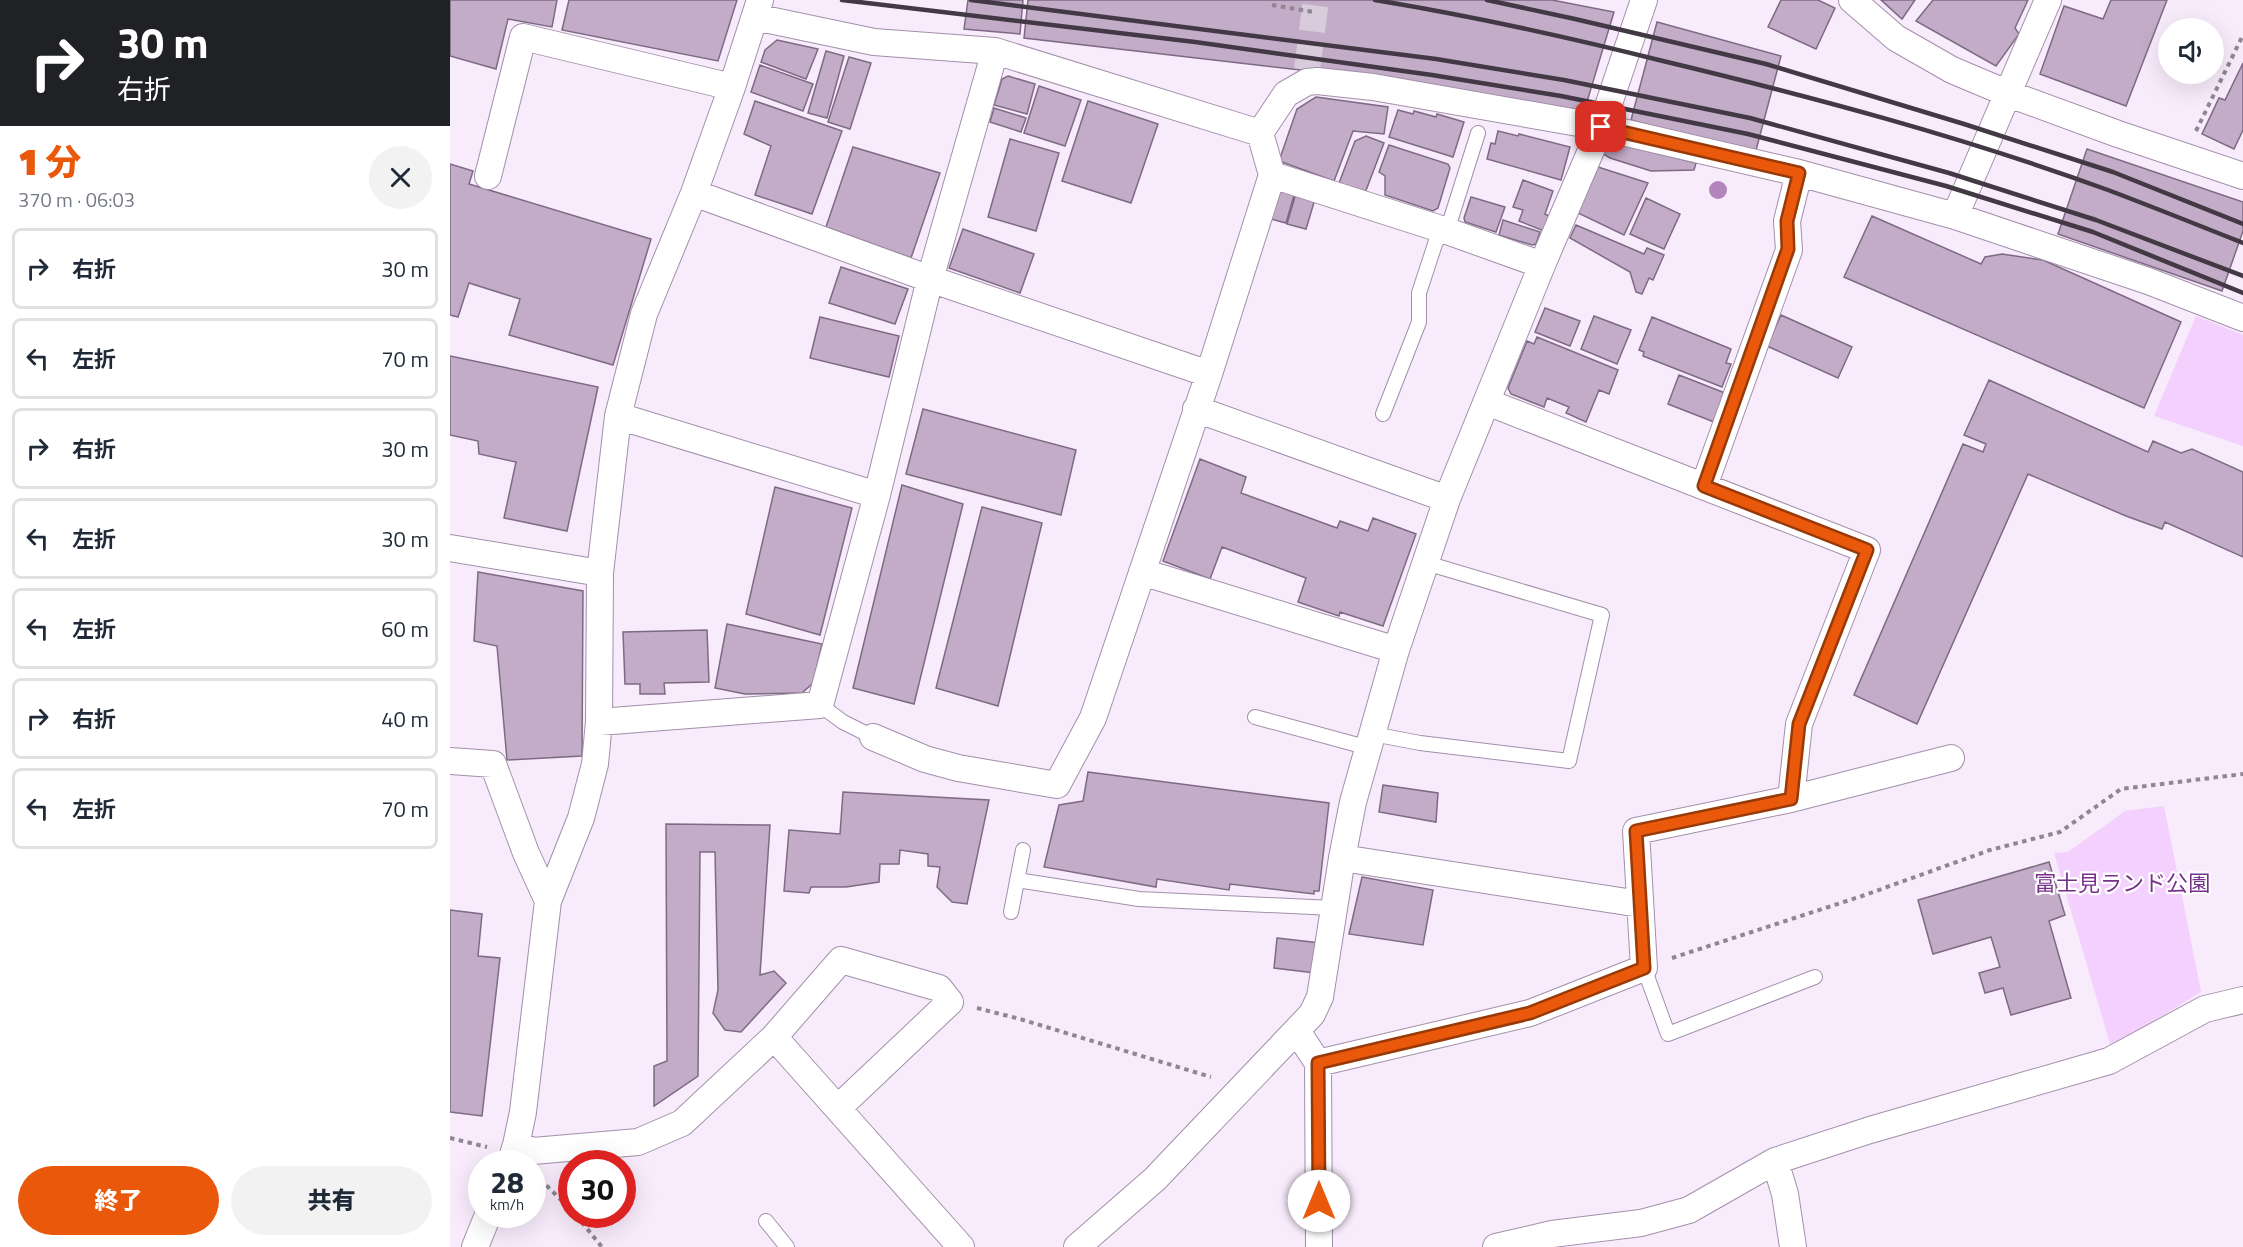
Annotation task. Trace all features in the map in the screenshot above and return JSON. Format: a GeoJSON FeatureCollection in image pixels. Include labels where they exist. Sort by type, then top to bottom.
{"type":"FeatureCollection","features":[{"type":"Feature","properties":{"kind":"street"},"geometry":{"type":"LineString","coordinates":[[1077,1247],[1155,1179],[1297,1031],[1312,1014],[1320,997],[1333,908],[1353,802],[1396,651],[1447,499],[1601,127],[1644,0]]}},
{"type":"Feature","properties":{"kind":"street"},"geometry":{"type":"LineString","coordinates":[[1852,0],[1896,38],[1952,70],[2009,94],[2243,176]]}},
{"type":"Feature","properties":{"kind":"street"},"geometry":{"type":"LineString","coordinates":[[1955,216],[2049,0]]}},
{"type":"Feature","properties":{"kind":"street"},"geometry":{"type":"LineString","coordinates":[[508,1150],[523,1112],[548,901],[581,818],[595,764],[599,722],[600,573],[618,416],[644,314],[694,193],[758,8],[874,42],[995,51],[1260,133]]}},
{"type":"Feature","properties":{"kind":"street"},"geometry":{"type":"LineString","coordinates":[[488,176],[523,37],[732,87]]}},
{"type":"Feature","properties":{"kind":"street"},"geometry":{"type":"LineString","coordinates":[[599,722],[820,705],[877,495],[930,279],[995,51]]}},
{"type":"Feature","properties":{"kind":"street"},"geometry":{"type":"LineString","coordinates":[[873,737],[925,759],[958,768],[1057,785],[1093,718],[1209,374],[1272,175],[1260,133],[1286,94],[1307,82],[1373,87],[1601,127],[1799,173],[1955,216],[2148,281],[2243,318]]}},
{"type":"Feature","properties":{"kind":"street"},"geometry":{"type":"LineString","coordinates":[[1704,486],[1788,249],[1787,221],[1799,173]]}},
{"type":"Feature","properties":{"kind":"street"},"geometry":{"type":"LineString","coordinates":[[1272,175],[1446,231],[1542,266]]}},
{"type":"Feature","properties":{"kind":"street"},"geometry":{"type":"LineString","coordinates":[[694,193],[930,279],[1209,374]]}},
{"type":"Feature","properties":{"kind":"street"},"geometry":{"type":"LineString","coordinates":[[1487,402],[1867,550],[1799,724],[1791,799]]}},
{"type":"Feature","properties":{"kind":"street"},"geometry":{"type":"LineString","coordinates":[[1196,409],[1447,499]]}},
{"type":"Feature","properties":{"kind":"street"},"geometry":{"type":"LineString","coordinates":[[618,416],[877,495]]}},
{"type":"Feature","properties":{"kind":"street"},"geometry":{"type":"LineString","coordinates":[[450,548],[600,573]]}},
{"type":"Feature","properties":{"kind":"street"},"geometry":{"type":"LineString","coordinates":[[1142,572],[1396,651]]}},
{"type":"Feature","properties":{"kind":"street"},"geometry":{"type":"LineString","coordinates":[[1318,1063],[1530,1013],[1644,968],[1636,831],[1791,799],[1951,758]]}},
{"type":"Feature","properties":{"kind":"street"},"geometry":{"type":"LineString","coordinates":[[450,761],[493,764],[526,853],[548,901]]}},
{"type":"Feature","properties":{"kind":"street"},"geometry":{"type":"LineString","coordinates":[[1342,858],[1640,904]]}},
{"type":"Feature","properties":{"kind":"street"},"geometry":{"type":"LineString","coordinates":[[545,1150],[638,1142],[682,1123],[774,1037],[841,960],[939,988],[950,1002],[838,1108]]}},
{"type":"Feature","properties":{"kind":"street"},"geometry":{"type":"LineString","coordinates":[[1496,1247],[1553,1240],[1641,1224],[1689,1210],[1775,1161],[1870,1130],[2109,1060],[2205,1009],[2243,1000]]}},
{"type":"Feature","properties":{"kind":"street"},"geometry":{"type":"LineString","coordinates":[[1297,1031],[1318,1063],[1319,1247]]}},
{"type":"Feature","properties":{"kind":"street"},"geometry":{"type":"LineString","coordinates":[[774,1037],[961,1247]]}},
{"type":"Feature","properties":{"kind":"street"},"geometry":{"type":"LineString","coordinates":[[1775,1161],[1785,1194],[1793,1247]]}},
{"type":"Feature","properties":{"kind":"street"},"geometry":{"type":"LineString","coordinates":[[475,1247],[483,1228]]}},
{"type":"Feature","properties":{"kind":"lane"},"geometry":{"type":"LineString","coordinates":[[1383,414],[1419,322],[1419,293],[1436,241],[1446,231],[1478,133]]}},
{"type":"Feature","properties":{"kind":"lane"},"geometry":{"type":"LineString","coordinates":[[1255,717],[1371,741],[1420,743],[1569,760],[1602,615],[1426,563]]}},
{"type":"Feature","properties":{"kind":"lane"},"geometry":{"type":"LineString","coordinates":[[820,705],[843,722],[873,737]]}},
{"type":"Feature","properties":{"kind":"lane"},"geometry":{"type":"LineString","coordinates":[[1011,912],[1023,850]]}},
{"type":"Feature","properties":{"kind":"lane"},"geometry":{"type":"LineString","coordinates":[[1017,880],[1138,899],[1333,908]]}},
{"type":"Feature","properties":{"kind":"lane"},"geometry":{"type":"LineString","coordinates":[[1644,968],[1668,1034],[1815,977]]}},
{"type":"Feature","properties":{"kind":"lane"},"geometry":{"type":"LineString","coordinates":[[766,1221],[788,1247]]}},
{"type":"Feature","properties":{"kind":"path"},"geometry":{"type":"LineString","coordinates":[[1272,5],[1314,12]]}},
{"type":"Feature","properties":{"kind":"path"},"geometry":{"type":"LineString","coordinates":[[2184,155],[2243,35]]}},
{"type":"Feature","properties":{"kind":"path"},"geometry":{"type":"LineString","coordinates":[[1644,968],[1862,896],[1990,850],[2060,832],[2121,789],[2243,774]]}},
{"type":"Feature","properties":{"kind":"path"},"geometry":{"type":"LineString","coordinates":[[950,1002],[1020,1019],[1242,1086]]}},
{"type":"Feature","properties":{"kind":"path"},"geometry":{"type":"LineString","coordinates":[[450,1138],[496,1150]]}},
{"type":"Feature","properties":{"kind":"path"},"geometry":{"type":"LineString","coordinates":[[546,1185],[558,1197]]}},
{"type":"Feature","properties":{"kind":"path"},"geometry":{"type":"LineString","coordinates":[[587,1228],[602,1247]]}},
{"type":"Feature","properties":{"kind":"green space"},"geometry":{"type":"Polygon","coordinates":[[[2196,316],[2243,335],[2243,446],[2154,416],[2196,316]]]}},
{"type":"Feature","properties":{"kind":"green space","name":"富士見ランド公園"},"geometry":{"type":"Polygon","coordinates":[[[2164,806],[2201,992],[2111,1047],[2054,853],[2068,852],[2125,811],[2164,806]]]}},
{"type":"Feature","properties":{"kind":"building"},"geometry":{"type":"Polygon","coordinates":[[[450,0],[557,0],[552,27],[508,19],[496,69],[450,56],[450,0]]]}},
{"type":"Feature","properties":{"kind":"building"},"geometry":{"type":"Polygon","coordinates":[[[569,0],[737,0],[718,61],[562,30],[569,0]]]}},
{"type":"Feature","properties":{"kind":"building"},"geometry":{"type":"Polygon","coordinates":[[[968,0],[1023,0],[1020,34],[964,29],[968,0]]]}},
{"type":"Feature","properties":{"kind":"building"},"geometry":{"type":"Polygon","coordinates":[[[1028,0],[1552,0],[1614,12],[1583,115],[1396,81],[1024,38],[1028,0]]]}},
{"type":"Feature","properties":{"kind":"building"},"geometry":{"type":"Polygon","coordinates":[[[1781,0],[1818,0],[1835,8],[1816,49],[1768,27],[1781,0]]]}},
{"type":"Feature","properties":{"kind":"building"},"geometry":{"type":"Polygon","coordinates":[[[1881,0],[1915,0],[1902,19],[1881,0]]]}},
{"type":"Feature","properties":{"kind":"building"},"geometry":{"type":"Polygon","coordinates":[[[1933,0],[2028,0],[2015,28],[2019,34],[1996,66],[1916,21],[1933,0]]]}},
{"type":"Feature","properties":{"kind":"building"},"geometry":{"type":"Polygon","coordinates":[[[2111,0],[2167,0],[2160,18],[2158,18],[2158,23],[2126,106],[2040,74],[2064,6],[2103,19],[2111,0]]]}},
{"type":"Feature","properties":{"kind":"building"},"geometry":{"type":"Polygon","coordinates":[[[1657,22],[1781,56],[1755,154],[1631,120],[1657,22]]]}},
{"type":"Feature","properties":{"kind":"building"},"geometry":{"type":"Polygon","coordinates":[[[777,40],[818,49],[806,79],[761,62],[765,50],[777,40]]]}},
{"type":"Feature","properties":{"kind":"building"},"geometry":{"type":"Polygon","coordinates":[[[826,51],[844,56],[827,118],[808,113],[826,51]]]}},
{"type":"Feature","properties":{"kind":"building"},"geometry":{"type":"Polygon","coordinates":[[[849,57],[871,63],[850,129],[828,122],[849,57]]]}},
{"type":"Feature","properties":{"kind":"building"},"geometry":{"type":"Polygon","coordinates":[[[2243,63],[2243,130],[2234,149],[2202,134],[2219,98],[2225,100],[2243,63]]]}},
{"type":"Feature","properties":{"kind":"building"},"geometry":{"type":"Polygon","coordinates":[[[760,65],[813,84],[803,111],[751,92],[760,65]]]}},
{"type":"Feature","properties":{"kind":"building"},"geometry":{"type":"Polygon","coordinates":[[[1008,76],[1035,84],[1027,114],[994,105],[1002,79],[1008,76]]]}},
{"type":"Feature","properties":{"kind":"building"},"geometry":{"type":"Polygon","coordinates":[[[1039,86],[1081,100],[1065,146],[1024,133],[1039,86]]]}},
{"type":"Feature","properties":{"kind":"building"},"geometry":{"type":"Polygon","coordinates":[[[1316,97],[1388,107],[1384,134],[1353,131],[1334,181],[1279,161],[1297,109],[1316,97]]]}},
{"type":"Feature","properties":{"kind":"building"},"geometry":{"type":"Polygon","coordinates":[[[755,101],[842,131],[812,214],[755,195],[771,146],[744,134],[755,101]]]}},
{"type":"Feature","properties":{"kind":"building"},"geometry":{"type":"Polygon","coordinates":[[[1088,101],[1158,124],[1131,203],[1062,181],[1088,101]]]}},
{"type":"Feature","properties":{"kind":"building"},"geometry":{"type":"Polygon","coordinates":[[[994,108],[1026,118],[1021,132],[990,122],[994,108]]]}},
{"type":"Feature","properties":{"kind":"building"},"geometry":{"type":"Polygon","coordinates":[[[1398,110],[1413,114],[1414,111],[1436,117],[1437,114],[1464,122],[1453,157],[1389,137],[1398,110]]]}},
{"type":"Feature","properties":{"kind":"building"},"geometry":{"type":"Polygon","coordinates":[[[1498,131],[1570,147],[1561,180],[1487,159],[1491,143],[1495,144],[1498,131]]]}},
{"type":"Feature","properties":{"kind":"building"},"geometry":{"type":"Polygon","coordinates":[[[1366,136],[1384,143],[1365,193],[1339,183],[1355,141],[1366,136]]]}},
{"type":"Feature","properties":{"kind":"building"},"geometry":{"type":"Polygon","coordinates":[[[1010,139],[1059,153],[1036,231],[988,217],[1010,139]]]}},
{"type":"Feature","properties":{"kind":"building"},"geometry":{"type":"Polygon","coordinates":[[[1615,143],[1696,163],[1694,170],[1651,171],[1610,158],[1602,153],[1615,143]]]}},
{"type":"Feature","properties":{"kind":"building"},"geometry":{"type":"Polygon","coordinates":[[[1389,145],[1448,164],[1450,168],[1438,208],[1433,211],[1385,195],[1385,176],[1379,172],[1389,145]]]}},
{"type":"Feature","properties":{"kind":"building"},"geometry":{"type":"Polygon","coordinates":[[[853,147],[940,173],[911,258],[826,227],[853,147]]]}},
{"type":"Feature","properties":{"kind":"building"},"geometry":{"type":"Polygon","coordinates":[[[2087,149],[2243,202],[2243,231],[2222,291],[2058,234],[2087,149]]]}},
{"type":"Feature","properties":{"kind":"building"},"geometry":{"type":"Polygon","coordinates":[[[450,164],[473,171],[469,184],[651,239],[613,365],[509,335],[520,299],[469,283],[458,317],[450,315],[450,164]]]}},
{"type":"Feature","properties":{"kind":"building"},"geometry":{"type":"Polygon","coordinates":[[[1598,167],[1648,183],[1624,235],[1578,213],[1598,167]]]}},
{"type":"Feature","properties":{"kind":"building"},"geometry":{"type":"Polygon","coordinates":[[[1523,180],[1553,191],[1545,214],[1549,216],[1544,231],[1519,221],[1523,210],[1513,207],[1523,180]]]}},
{"type":"Feature","properties":{"kind":"building"},"geometry":{"type":"Polygon","coordinates":[[[1280,188],[1295,192],[1286,223],[1267,218],[1280,188]]]}},
{"type":"Feature","properties":{"kind":"building"},"geometry":{"type":"Polygon","coordinates":[[[1296,193],[1315,199],[1306,229],[1287,224],[1296,193]]]}},
{"type":"Feature","properties":{"kind":"building"},"geometry":{"type":"Polygon","coordinates":[[[1471,197],[1505,207],[1496,232],[1465,222],[1464,218],[1471,197]]]}},
{"type":"Feature","properties":{"kind":"building"},"geometry":{"type":"Polygon","coordinates":[[[1646,198],[1680,214],[1664,249],[1630,234],[1646,198]]]}},
{"type":"Feature","properties":{"kind":"building"},"geometry":{"type":"Polygon","coordinates":[[[1872,216],[1981,264],[1985,257],[2002,254],[2043,260],[2181,322],[2144,408],[1844,277],[1872,216]]]}},
{"type":"Feature","properties":{"kind":"building"},"geometry":{"type":"Polygon","coordinates":[[[1503,220],[1540,232],[1536,244],[1532,245],[1499,235],[1503,220]]]}},
{"type":"Feature","properties":{"kind":"building"},"geometry":{"type":"Polygon","coordinates":[[[1576,225],[1644,254],[1647,248],[1664,255],[1653,280],[1649,278],[1642,294],[1636,292],[1630,272],[1570,238],[1576,225]]]}},
{"type":"Feature","properties":{"kind":"building"},"geometry":{"type":"Polygon","coordinates":[[[963,229],[1034,254],[1020,293],[949,268],[963,229]]]}},
{"type":"Feature","properties":{"kind":"building"},"geometry":{"type":"Polygon","coordinates":[[[841,267],[908,289],[895,324],[829,303],[841,267]]]}},
{"type":"Feature","properties":{"kind":"building"},"geometry":{"type":"Polygon","coordinates":[[[1545,308],[1580,321],[1570,346],[1535,332],[1545,308]]]}},
{"type":"Feature","properties":{"kind":"building"},"geometry":{"type":"Polygon","coordinates":[[[1781,315],[1852,347],[1838,378],[1767,346],[1781,315]]]}},
{"type":"Feature","properties":{"kind":"building"},"geometry":{"type":"Polygon","coordinates":[[[1594,316],[1631,330],[1617,364],[1581,349],[1594,316]]]}},
{"type":"Feature","properties":{"kind":"building"},"geometry":{"type":"Polygon","coordinates":[[[820,317],[899,336],[889,377],[810,358],[820,317]]]}},
{"type":"Feature","properties":{"kind":"building"},"geometry":{"type":"Polygon","coordinates":[[[1652,317],[1731,349],[1726,363],[1731,364],[1722,387],[1643,356],[1644,352],[1639,350],[1652,317]]]}},
{"type":"Feature","properties":{"kind":"building"},"geometry":{"type":"Polygon","coordinates":[[[1537,337],[1618,370],[1609,394],[1599,390],[1586,422],[1566,413],[1569,407],[1547,398],[1544,407],[1511,394],[1508,388],[1527,341],[1534,344],[1537,337]]]}},
{"type":"Feature","properties":{"kind":"building"},"geometry":{"type":"Polygon","coordinates":[[[450,356],[598,387],[567,531],[504,518],[516,462],[479,454],[478,441],[450,435],[450,356]]]}},
{"type":"Feature","properties":{"kind":"building"},"geometry":{"type":"Polygon","coordinates":[[[1679,375],[1725,393],[1714,422],[1668,404],[1679,375]]]}},
{"type":"Feature","properties":{"kind":"building"},"geometry":{"type":"Polygon","coordinates":[[[1989,380],[2148,452],[2153,441],[2181,453],[2192,449],[2243,472],[2243,557],[2165,522],[2162,529],[2028,474],[1917,724],[1854,695],[1963,444],[1983,452],[1986,444],[1964,435],[1989,380]]]}},
{"type":"Feature","properties":{"kind":"building"},"geometry":{"type":"Polygon","coordinates":[[[923,409],[1076,450],[1061,515],[906,474],[923,409]]]}},
{"type":"Feature","properties":{"kind":"building"},"geometry":{"type":"Polygon","coordinates":[[[1200,459],[1246,477],[1241,493],[1337,528],[1340,521],[1368,531],[1373,518],[1416,534],[1383,626],[1340,612],[1339,616],[1298,602],[1306,578],[1222,547],[1210,579],[1163,561],[1200,459]]]}},
{"type":"Feature","properties":{"kind":"building"},"geometry":{"type":"Polygon","coordinates":[[[902,485],[963,504],[914,704],[853,688],[902,485]]]}},
{"type":"Feature","properties":{"kind":"building"},"geometry":{"type":"Polygon","coordinates":[[[775,487],[852,508],[820,635],[746,614],[775,487]]]}},
{"type":"Feature","properties":{"kind":"building"},"geometry":{"type":"Polygon","coordinates":[[[982,507],[1042,523],[998,706],[936,688],[982,507]]]}},
{"type":"Feature","properties":{"kind":"building"},"geometry":{"type":"Polygon","coordinates":[[[478,572],[583,591],[582,756],[507,760],[497,646],[474,641],[478,572]]]}},
{"type":"Feature","properties":{"kind":"building"},"geometry":{"type":"Polygon","coordinates":[[[727,624],[822,644],[813,683],[802,693],[745,694],[715,688],[727,624]]]}},
{"type":"Feature","properties":{"kind":"building"},"geometry":{"type":"Polygon","coordinates":[[[707,630],[709,682],[664,683],[665,694],[640,694],[640,684],[625,684],[623,632],[707,630]]]}},
{"type":"Feature","properties":{"kind":"building"},"geometry":{"type":"Polygon","coordinates":[[[1088,772],[1329,803],[1319,891],[1314,891],[1314,894],[1230,884],[1229,890],[1157,879],[1156,887],[1044,867],[1059,805],[1083,801],[1088,772]]]}},
{"type":"Feature","properties":{"kind":"building"},"geometry":{"type":"Polygon","coordinates":[[[1383,785],[1438,793],[1436,822],[1379,812],[1383,785]]]}},
{"type":"Feature","properties":{"kind":"building"},"geometry":{"type":"Polygon","coordinates":[[[843,792],[989,800],[967,904],[952,902],[937,887],[940,867],[928,866],[928,854],[900,850],[899,864],[880,864],[879,882],[846,887],[811,887],[809,893],[784,891],[789,830],[840,834],[843,792]]]}},
{"type":"Feature","properties":{"kind":"building"},"geometry":{"type":"Polygon","coordinates":[[[666,824],[770,825],[760,975],[774,971],[786,983],[741,1032],[725,1030],[713,1013],[718,990],[715,852],[700,852],[698,1076],[654,1106],[654,1066],[667,1061],[666,824]]]}},
{"type":"Feature","properties":{"kind":"building"},"geometry":{"type":"Polygon","coordinates":[[[2049,862],[2065,915],[2049,921],[2071,998],[2011,1015],[2003,988],[1985,993],[1979,973],[2000,967],[1991,937],[1933,954],[1918,900],[2049,862]]]}},
{"type":"Feature","properties":{"kind":"building"},"geometry":{"type":"Polygon","coordinates":[[[1362,877],[1433,890],[1423,945],[1349,934],[1362,877]]]}},
{"type":"Feature","properties":{"kind":"building"},"geometry":{"type":"Polygon","coordinates":[[[450,910],[482,914],[478,956],[500,958],[482,1116],[450,1112],[450,910]]]}},
{"type":"Feature","properties":{"kind":"building"},"geometry":{"type":"Polygon","coordinates":[[[1277,938],[1320,943],[1315,973],[1274,968],[1277,938]]]}},
{"type":"Feature","properties":{"kind":"tunnel"},"geometry":{"type":"LineString","coordinates":[[1307,70],[1316,0]]}},
{"type":"Feature","properties":{"kind":"railway"},"geometry":{"type":"LineString","coordinates":[[842,0],[1195,42],[1432,75],[1561,96],[1748,134],[1946,186],[2093,232],[2243,293]]}},
{"type":"Feature","properties":{"kind":"railway"},"geometry":{"type":"LineString","coordinates":[[971,0],[1436,59],[1564,80],[1750,118],[1949,173],[2096,220],[2243,276]]}},
{"type":"Feature","properties":{"kind":"railway"},"geometry":{"type":"LineString","coordinates":[[1375,0],[1484,20],[1592,44],[1887,119],[1943,135],[2125,196],[2243,243]]}},
{"type":"Feature","properties":{"kind":"railway"},"geometry":{"type":"LineString","coordinates":[[1487,0],[1766,64],[2113,172],[2243,224]]}},
{"type":"Feature","properties":{"kind":"route"},"geometry":{"type":"LineString","coordinates":[[1319,1201],[1318,1063],[1530,1013],[1644,968],[1636,831],[1791,799],[1799,724],[1867,550],[1704,486],[1788,249],[1787,221],[1799,173],[1601,127]]}}]}
